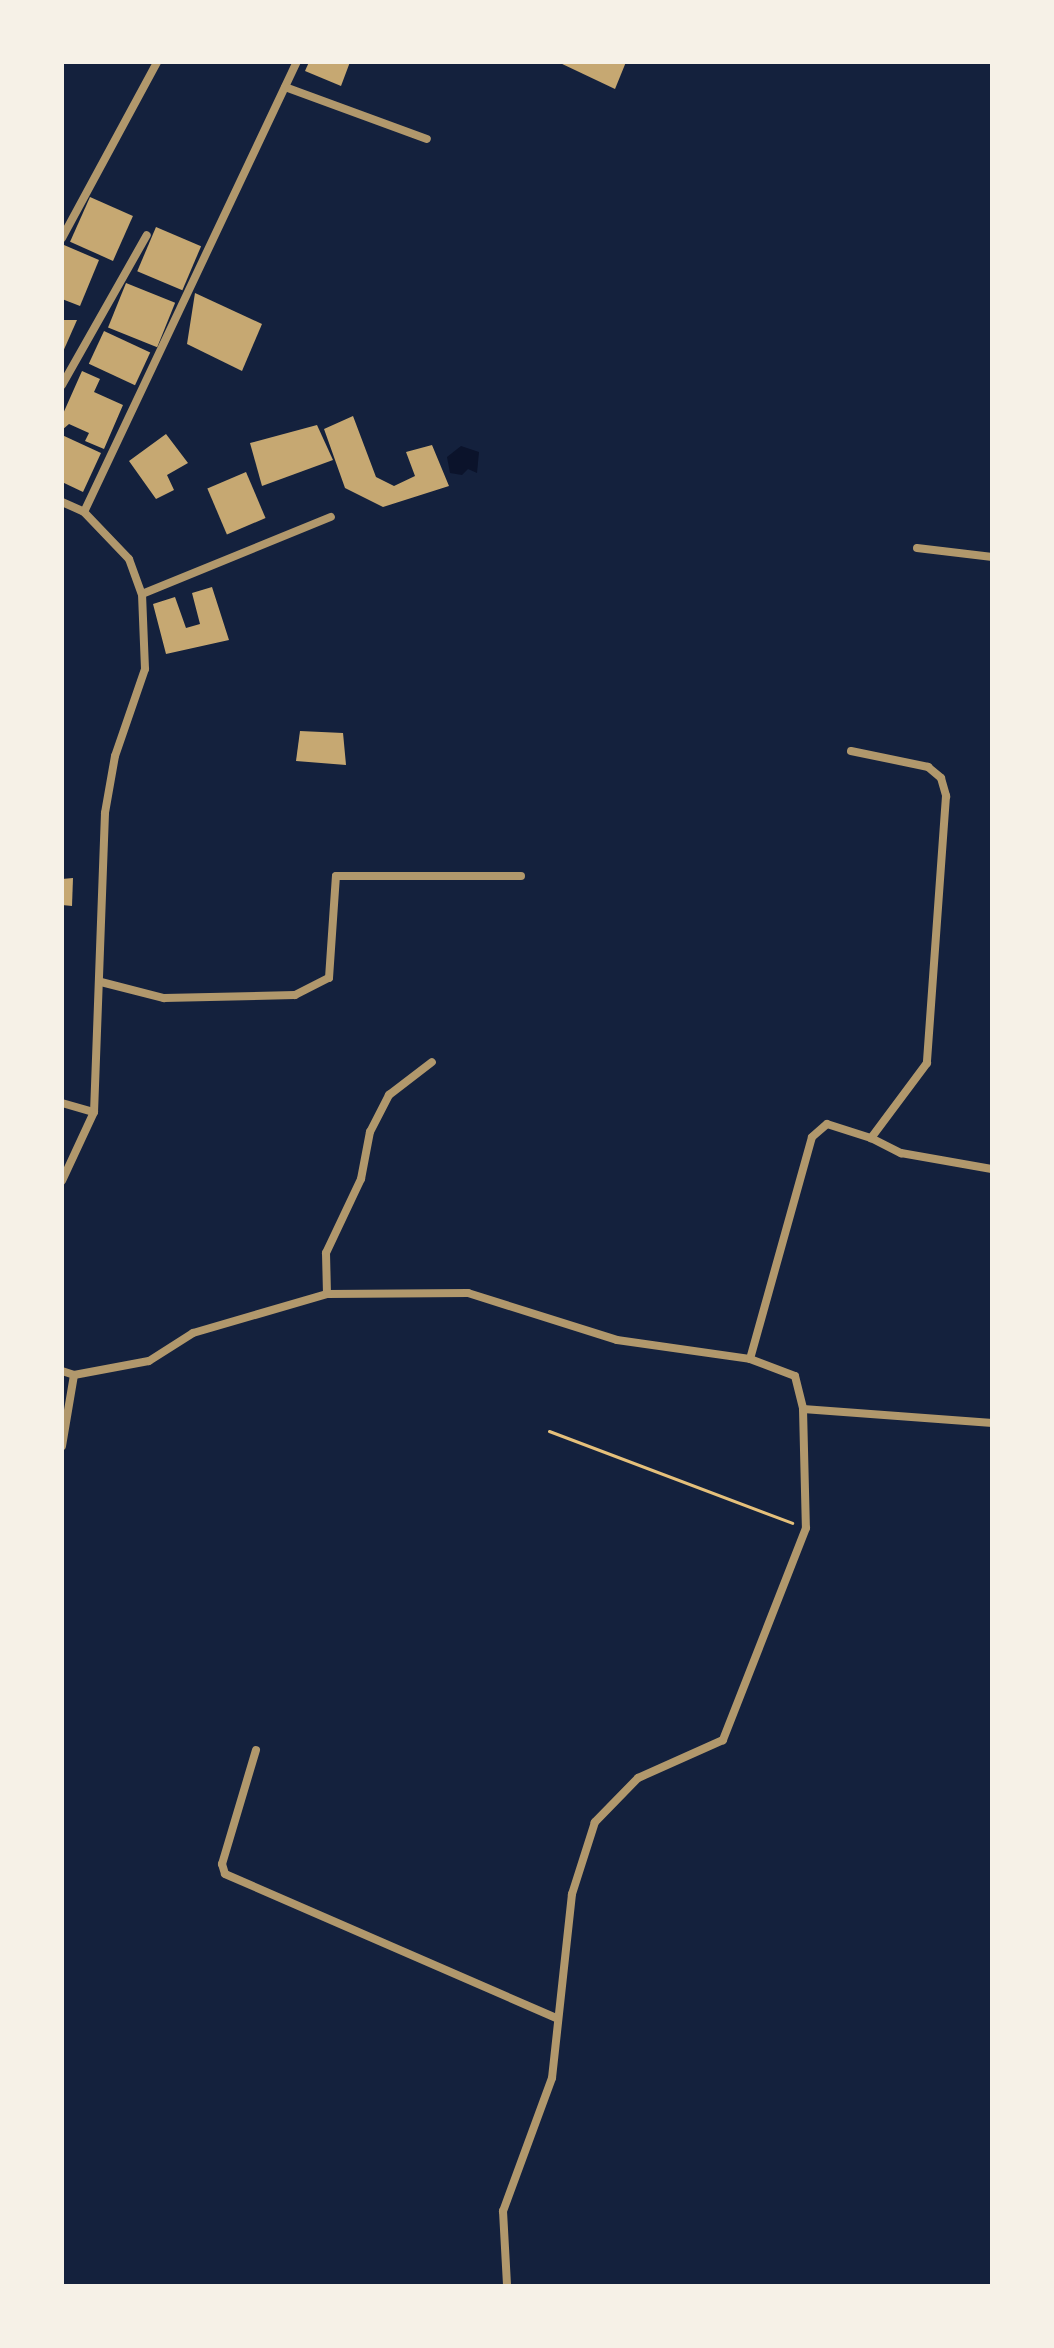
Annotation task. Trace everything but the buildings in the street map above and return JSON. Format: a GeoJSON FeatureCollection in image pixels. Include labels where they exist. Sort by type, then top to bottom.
{"type":"FeatureCollection","features":[{"type":"Feature","properties":{"kind":"street"},"geometry":{"type":"LineString","coordinates":[[62,238],[157,62]]}},
{"type":"Feature","properties":{"kind":"street"},"geometry":{"type":"LineString","coordinates":[[84,512],[297,62]]}},
{"type":"Feature","properties":{"kind":"street"},"geometry":{"type":"LineString","coordinates":[[285,87],[427,139]]}},
{"type":"Feature","properties":{"kind":"street"},"geometry":{"type":"LineString","coordinates":[[62,385],[147,235]]}},
{"type":"Feature","properties":{"kind":"street"},"geometry":{"type":"LineString","coordinates":[[62,502],[84,512],[129,559],[142,594],[145,669],[115,756],[105,813],[94,1112],[62,1181]]}},
{"type":"Feature","properties":{"kind":"street"},"geometry":{"type":"LineString","coordinates":[[142,594],[331,517]]}},
{"type":"Feature","properties":{"kind":"street"},"geometry":{"type":"LineString","coordinates":[[917,548],[992,557]]}},
{"type":"Feature","properties":{"kind":"street"},"geometry":{"type":"LineString","coordinates":[[851,751],[928,767],[941,778],[946,796],[927,1063],[871,1138]]}},
{"type":"Feature","properties":{"kind":"street"},"geometry":{"type":"LineString","coordinates":[[101,982],[164,998],[295,995],[329,978],[336,876],[521,876]]}},
{"type":"Feature","properties":{"kind":"street"},"geometry":{"type":"LineString","coordinates":[[327,1294],[326,1253],[361,1179],[370,1132],[389,1095],[432,1062]]}},
{"type":"Feature","properties":{"kind":"street"},"geometry":{"type":"LineString","coordinates":[[62,1103],[94,1112]]}},
{"type":"Feature","properties":{"kind":"street"},"geometry":{"type":"LineString","coordinates":[[750,1359],[812,1137],[827,1124],[871,1138],[901,1153],[992,1169]]}},
{"type":"Feature","properties":{"kind":"street"},"geometry":{"type":"LineString","coordinates":[[62,1371],[74,1375],[149,1361],[193,1333],[327,1294],[468,1293],[617,1340],[750,1359],[795,1376],[803,1409],[806,1528],[723,1740],[638,1778],[595,1822],[572,1894],[552,2078],[503,2211],[507,2286]]}},
{"type":"Feature","properties":{"kind":"street"},"geometry":{"type":"LineString","coordinates":[[62,1446],[74,1375]]}},
{"type":"Feature","properties":{"kind":"street"},"geometry":{"type":"LineString","coordinates":[[803,1409],[992,1423]]}},
{"type":"Feature","properties":{"kind":"street"},"geometry":{"type":"LineString","coordinates":[[256,1750],[222,1864],[225,1874],[558,2019]]}},
{"type":"Feature","properties":{"kind":"path"},"geometry":{"type":"LineString","coordinates":[[549,1431],[806,1528]]}},
{"type":"Feature","properties":{"kind":"water"},"geometry":{"type":"Polygon","coordinates":[[[461,446],[479,452],[477,473],[468,469],[462,475],[450,473],[447,457],[461,446]]]}}]}
